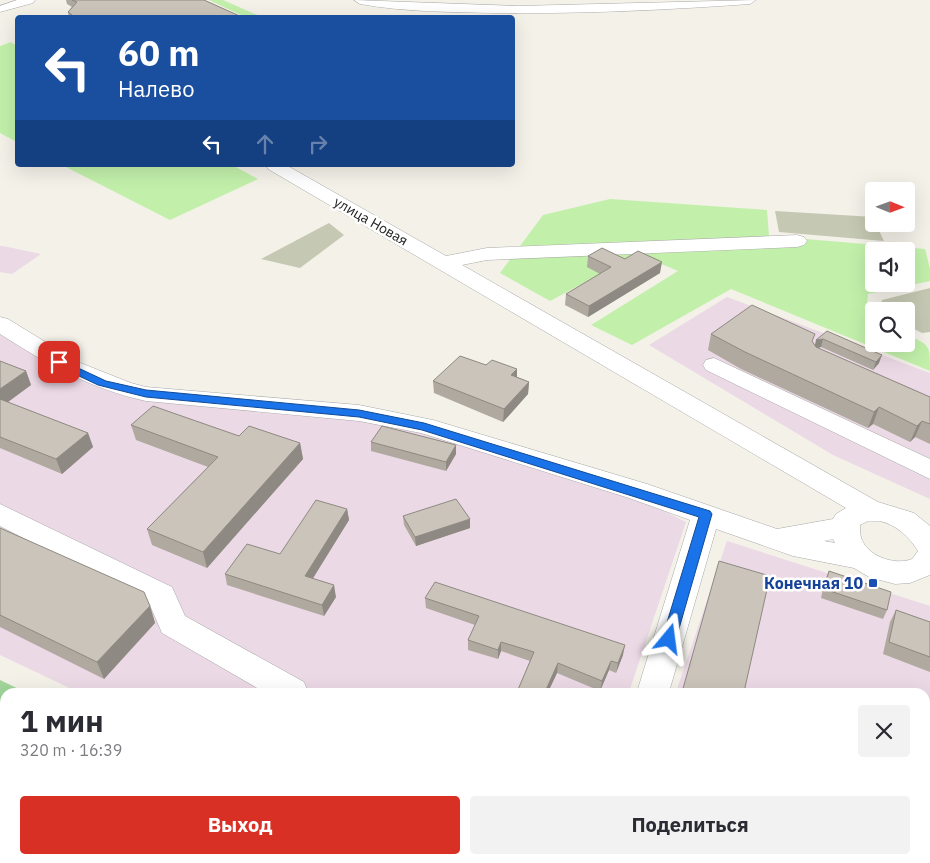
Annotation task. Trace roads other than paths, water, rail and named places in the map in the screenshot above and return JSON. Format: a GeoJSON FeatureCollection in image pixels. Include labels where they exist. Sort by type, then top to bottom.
{"type":"FeatureCollection","features":[{"type":"Feature","properties":{"kind":"street"},"geometry":{"type":"LineString","coordinates":[[1,8],[29,0]]}},
{"type":"Feature","properties":{"kind":"street"},"geometry":{"type":"LineString","coordinates":[[360,0],[435,8],[549,10],[669,6],[750,0]]}},
{"type":"Feature","properties":{"kind":"street"},"geometry":{"type":"LineString","coordinates":[[1,8],[15,16]]}},
{"type":"Feature","properties":{"kind":"street","name":"улица Новая"},"geometry":{"type":"LineString","coordinates":[[278,167],[444,262],[827,487],[856,518]]}},
{"type":"Feature","properties":{"kind":"street"},"geometry":{"type":"LineString","coordinates":[[444,262],[487,254],[797,241]]}},
{"type":"Feature","properties":{"kind":"street"},"geometry":{"type":"LineString","coordinates":[[0,324],[59,362],[102,383],[121,389],[146,394],[359,414],[424,426],[706,514],[819,552],[861,559]]}},
{"type":"Feature","properties":{"kind":"street"},"geometry":{"type":"LineString","coordinates":[[714,366],[930,470]]}},
{"type":"Feature","properties":{"kind":"street"},"geometry":{"type":"LineString","coordinates":[[0,514],[161,595],[173,624],[285,688]]}},
{"type":"Feature","properties":{"kind":"street"},"geometry":{"type":"LineString","coordinates":[[654,688],[706,514]]}},
{"type":"Feature","properties":{"kind":"street"},"geometry":{"type":"LineString","coordinates":[[776,538],[856,518],[892,514],[916,528],[930,546]]}},
{"type":"Feature","properties":{"kind":"street"},"geometry":{"type":"LineString","coordinates":[[856,518],[845,537],[850,547],[861,559],[870,565],[884,570],[923,568]]}},
{"type":"Feature","properties":{"kind":"place","name":"Конечная 10"},"geometry":{"type":"Point","coordinates":[873,583]}}]}
